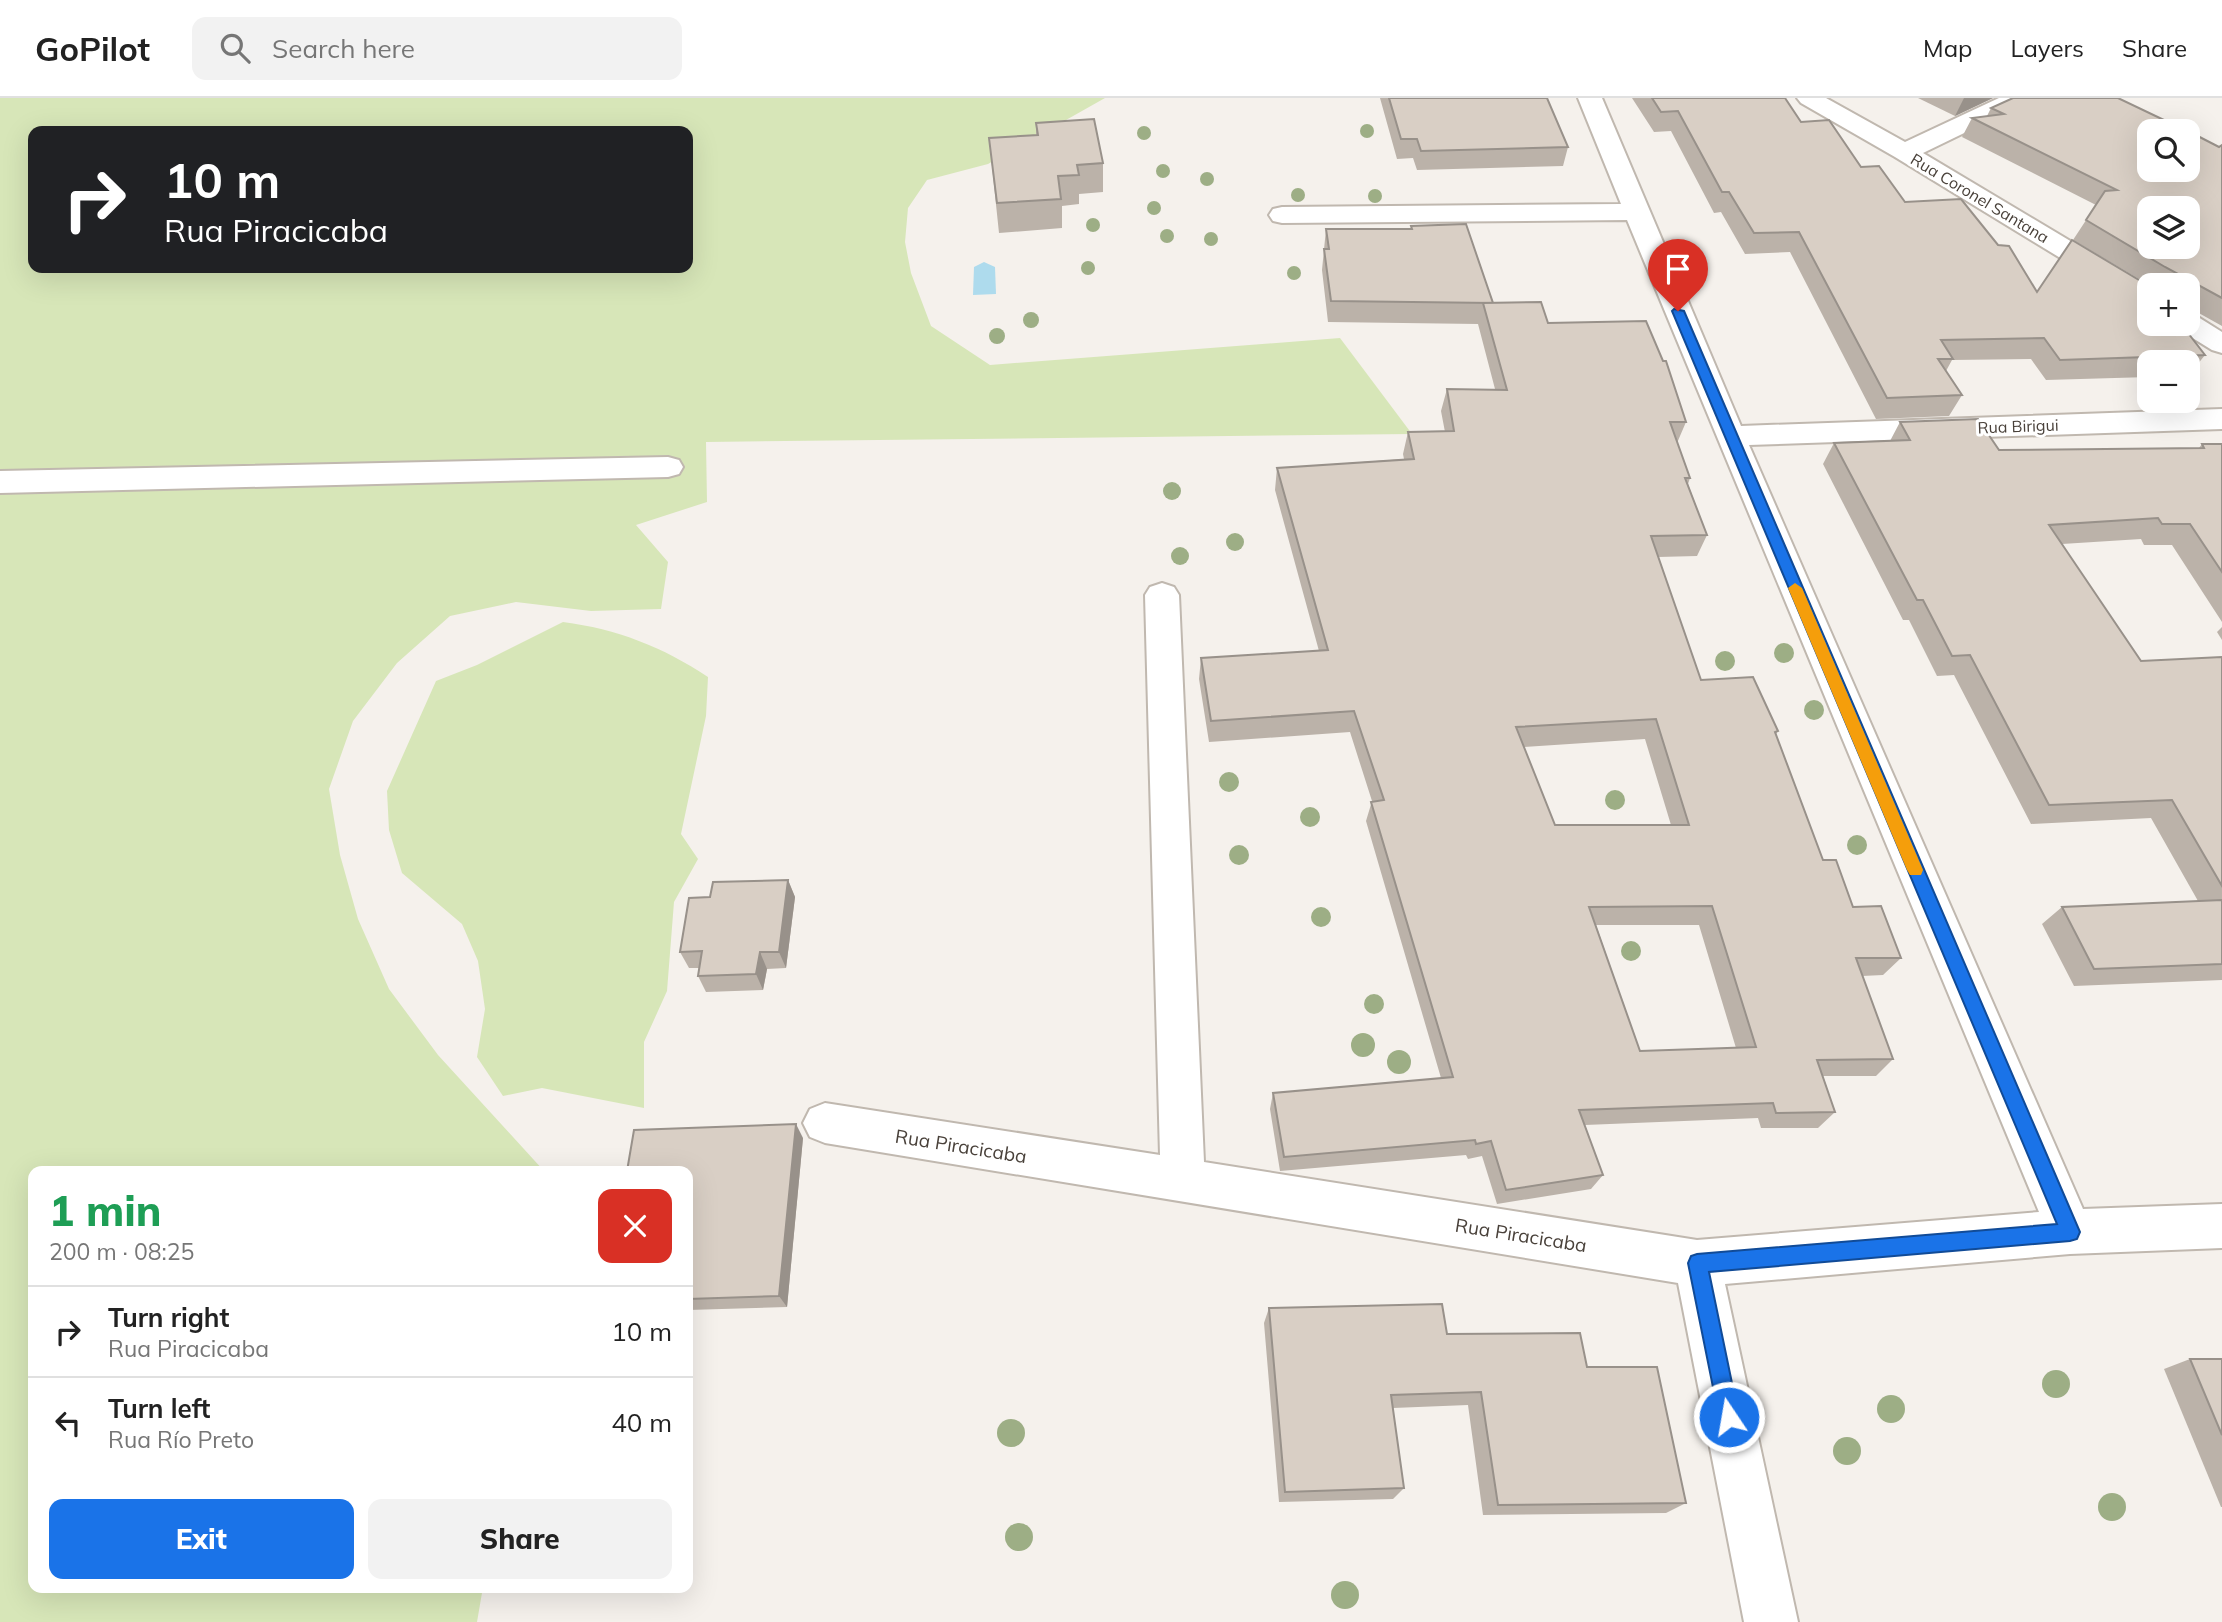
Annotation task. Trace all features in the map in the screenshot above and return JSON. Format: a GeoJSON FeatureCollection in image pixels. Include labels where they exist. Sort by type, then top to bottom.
{"type":"FeatureCollection","features":[{"type":"Feature","properties":{"kind":"street"},"geometry":{"type":"LineString","coordinates":[[1590,98],[1730,436],[2070,1232]]}},
{"type":"Feature","properties":{"kind":"street","name":"Rua Coronel Santana"},"geometry":{"type":"LineString","coordinates":[[1809,98],[2137,293]]}},
{"type":"Feature","properties":{"kind":"street"},"geometry":{"type":"LineString","coordinates":[[1904,152],[2018,98]]}},
{"type":"Feature","properties":{"kind":"street"},"geometry":{"type":"LineString","coordinates":[[1282,215],[1636,212]]}},
{"type":"Feature","properties":{"kind":"street"},"geometry":{"type":"LineString","coordinates":[[2200,330],[2222,344]]}},
{"type":"Feature","properties":{"kind":"street","name":"Rua Birigui"},"geometry":{"type":"LineString","coordinates":[[1730,436],[2222,419]]}},
{"type":"Feature","properties":{"kind":"street"},"geometry":{"type":"LineString","coordinates":[[0,482],[668,467]]}},
{"type":"Feature","properties":{"kind":"street"},"geometry":{"type":"LineString","coordinates":[[1162,595],[1183,1182]]}},
{"type":"Feature","properties":{"kind":"street","name":"Rua Piracicaba"},"geometry":{"type":"LineString","coordinates":[[825,1124],[1697,1263],[2070,1232],[2222,1226]]}},
{"type":"Feature","properties":{"kind":"street"},"geometry":{"type":"LineString","coordinates":[[1697,1263],[1771,1622]]}},
{"type":"Feature","properties":{"kind":"green space"},"geometry":{"type":"Polygon","coordinates":[[[0,98],[1105,98],[988,164],[927,180],[908,208],[905,242],[911,273],[931,326],[990,365],[1340,338],[1412,434],[706,442],[707,502],[636,525],[668,562],[661,609],[591,611],[516,602],[450,616],[397,663],[353,721],[329,789],[340,855],[358,919],[389,989],[438,1055],[539,1166],[28,1166],[28,1593],[482,1593],[477,1622],[0,1622],[0,98]]]}},
{"type":"Feature","properties":{"kind":"green space"},"geometry":{"type":"Polygon","coordinates":[[[563,622],[602,629],[639,641],[657,648],[708,677],[706,716],[681,834],[698,859],[674,902],[667,991],[644,1042],[644,1108],[542,1088],[503,1096],[477,1057],[485,1009],[478,961],[462,924],[402,873],[389,830],[387,791],[436,681],[477,665],[563,622]]]}},
{"type":"Feature","properties":{"kind":"water"},"geometry":{"type":"Polygon","coordinates":[[[984,262],[995,267],[996,294],[973,295],[974,267],[984,262]]]}},
{"type":"Feature","properties":{"kind":"building"},"geometry":{"type":"Polygon","coordinates":[[[1389,98],[1547,98],[1568,147],[1421,151],[1417,139],[1401,139],[1389,98]]]}},
{"type":"Feature","properties":{"kind":"building"},"geometry":{"type":"Polygon","coordinates":[[[1652,98],[1785,98],[1801,122],[1829,120],[1861,167],[1879,166],[1905,202],[1961,199],[1998,245],[2009,246],[2037,292],[2072,240],[2137,279],[2137,336],[2190,336],[2205,355],[2200,355],[2200,350],[2137,350],[2137,357],[2060,360],[2044,338],[1941,340],[1953,359],[1938,359],[1962,395],[1887,398],[1799,232],[1754,233],[1729,192],[1722,192],[1678,111],[1661,112],[1652,98]]]}},
{"type":"Feature","properties":{"kind":"building"},"geometry":{"type":"Polygon","coordinates":[[[2013,98],[2118,98],[2162,119],[2137,119],[2137,182],[2200,182],[2200,137],[2219,147],[2222,145],[2222,298],[2200,286],[2200,273],[2176,273],[2152,259],[2200,259],[2200,196],[2137,196],[2137,250],[2086,220],[2105,191],[2117,190],[1972,118],[2004,114],[1991,108],[2013,98]]]}},
{"type":"Feature","properties":{"kind":"building"},"geometry":{"type":"Polygon","coordinates":[[[1094,119],[1103,163],[1077,165],[1079,175],[1058,176],[1061,199],[997,203],[989,138],[1038,135],[1036,123],[1094,119]]]}},
{"type":"Feature","properties":{"kind":"building"},"geometry":{"type":"Polygon","coordinates":[[[1466,224],[1493,303],[1331,301],[1324,249],[1329,249],[1326,229],[1412,229],[1411,226],[1466,224]]]}},
{"type":"Feature","properties":{"kind":"building"},"geometry":{"type":"Polygon","coordinates":[[[1541,302],[1548,323],[1646,321],[1663,361],[1666,361],[1686,422],[1670,422],[1690,478],[1685,478],[1707,535],[1651,536],[1701,680],[1753,677],[1778,731],[1775,732],[1823,860],[1836,860],[1853,907],[1881,906],[1901,958],[1856,958],[1893,1059],[1817,1060],[1835,1112],[1776,1113],[1773,1103],[1579,1110],[1603,1175],[1506,1190],[1491,1141],[1476,1144],[1475,1140],[1284,1157],[1273,1093],[1453,1077],[1371,802],[1384,800],[1354,711],[1211,721],[1201,658],[1328,650],[1277,468],[1414,459],[1408,432],[1454,431],[1447,389],[1507,390],[1483,303],[1541,302]],[[1656,719],[1516,727],[1555,825],[1689,825],[1656,719]],[[1712,906],[1589,907],[1640,1051],[1756,1047],[1712,906]]]}},
{"type":"Feature","properties":{"kind":"building"},"geometry":{"type":"Polygon","coordinates":[[[1978,419],[1999,450],[2204,448],[2202,444],[2222,444],[2222,572],[2190,524],[2162,524],[2158,518],[2049,525],[2141,661],[2222,657],[2222,886],[2172,800],[2049,805],[1970,655],[1952,656],[1923,600],[1917,600],[1834,443],[1910,440],[1900,422],[1978,419]]]}},
{"type":"Feature","properties":{"kind":"building"},"geometry":{"type":"Polygon","coordinates":[[[788,880],[779,952],[760,952],[756,974],[698,976],[702,951],[680,952],[689,898],[710,897],[713,882],[788,880]]]}},
{"type":"Feature","properties":{"kind":"building"},"geometry":{"type":"Polygon","coordinates":[[[2222,900],[2222,964],[2094,969],[2062,907],[2222,900]]]}},
{"type":"Feature","properties":{"kind":"building"},"geometry":{"type":"Polygon","coordinates":[[[796,1124],[779,1296],[693,1299],[693,1166],[628,1166],[634,1130],[796,1124]]]}},
{"type":"Feature","properties":{"kind":"building"},"geometry":{"type":"Polygon","coordinates":[[[1442,1304],[1447,1334],[1580,1333],[1587,1367],[1657,1367],[1686,1503],[1498,1505],[1481,1392],[1391,1395],[1404,1488],[1285,1492],[1269,1308],[1442,1304]]]}},
{"type":"Feature","properties":{"kind":"building"},"geometry":{"type":"Polygon","coordinates":[[[2190,1359],[2222,1359],[2222,1435],[2190,1359]]]}},
{"type":"Feature","properties":{"kind":"slow traffic"},"geometry":{"type":"LineString","coordinates":[[1795,588],[1915,870]]}},
{"type":"Feature","properties":{"kind":"route"},"geometry":{"type":"LineString","coordinates":[[1678,311],[2070,1232],[1697,1263],[1729,1417]]}}]}
